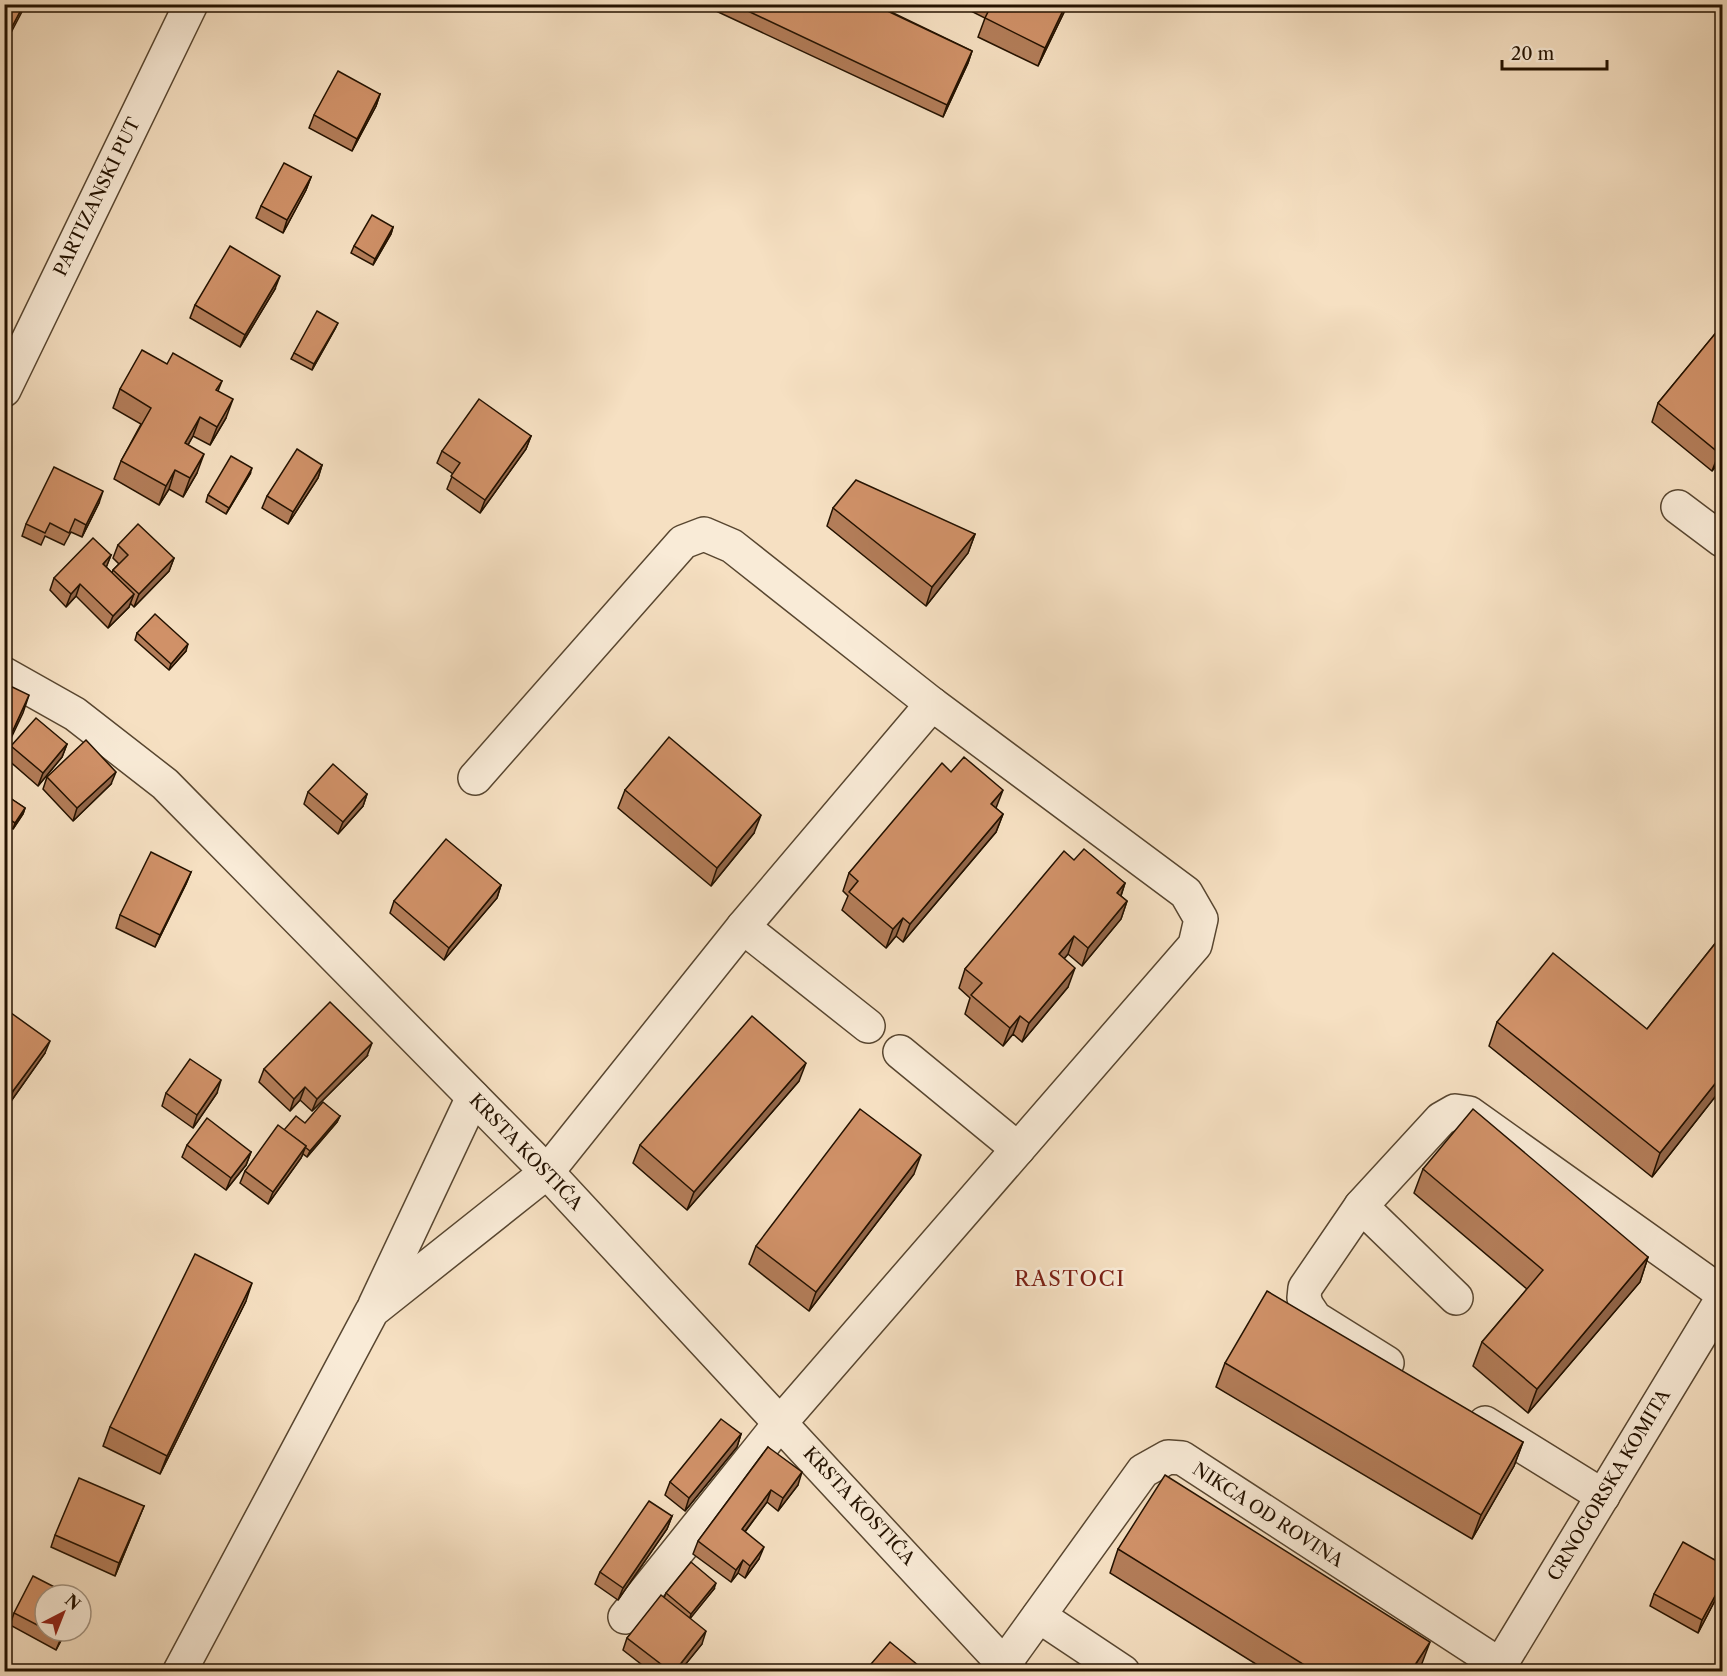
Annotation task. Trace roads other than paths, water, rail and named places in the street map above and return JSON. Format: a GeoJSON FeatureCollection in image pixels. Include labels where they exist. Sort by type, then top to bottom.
{"type":"FeatureCollection","features":[{"type":"Feature","properties":{"kind":"street","name":"PARTIZANSKI PUT"},"geometry":{"type":"LineString","coordinates":[[4,390],[191,4]]}},
{"type":"Feature","properties":{"kind":"street"},"geometry":{"type":"LineString","coordinates":[[1678,507],[1722,540]]}},
{"type":"Feature","properties":{"kind":"street"},"geometry":{"type":"LineString","coordinates":[[475,778],[683,542],[704,534],[732,546],[932,704],[1186,893],[1201,919],[1196,945],[781,1422],[625,1617]]}},
{"type":"Feature","properties":{"kind":"street","name":"KRSTA KOSTIĆA"},"geometry":{"type":"LineString","coordinates":[[4,674],[75,714],[165,784],[547,1172],[1008,1668]]}},
{"type":"Feature","properties":{"kind":"street"},"geometry":{"type":"LineString","coordinates":[[372,1311],[547,1172],[743,927],[932,704]]}},
{"type":"Feature","properties":{"kind":"street"},"geometry":{"type":"LineString","coordinates":[[743,927],[868,1026]]}},
{"type":"Feature","properties":{"kind":"street"},"geometry":{"type":"LineString","coordinates":[[900,1052],[1018,1149]]}},
{"type":"Feature","properties":{"kind":"street"},"geometry":{"type":"LineString","coordinates":[[180,1671],[372,1311],[473,1097]]}},
{"type":"Feature","properties":{"kind":"street"},"geometry":{"type":"LineString","coordinates":[[1415,1380],[1316,1318],[1304,1298],[1305,1288],[1361,1206],[1441,1119],[1455,1111],[1469,1113],[1722,1293]]}},
{"type":"Feature","properties":{"kind":"street"},"geometry":{"type":"LineString","coordinates":[[1361,1206],[1456,1298]]}},
{"type":"Feature","properties":{"kind":"street","name":"CRNOGORSKA KOMITA"},"geometry":{"type":"LineString","coordinates":[[1498,1668],[1722,1299]]}},
{"type":"Feature","properties":{"kind":"street"},"geometry":{"type":"LineString","coordinates":[[1464,1410],[1603,1496]]}},
{"type":"Feature","properties":{"kind":"street","name":"NIKCA OD ROVINA"},"geometry":{"type":"LineString","coordinates":[[1008,1668],[1039,1616],[1143,1471],[1168,1456],[1182,1458],[1498,1668]]}},
{"type":"Feature","properties":{"kind":"street"},"geometry":{"type":"LineString","coordinates":[[1039,1616],[1123,1671]]}},
{"type":"Feature","properties":{"kind":"district","name":"RASTOCI"},"geometry":{"type":"Point","coordinates":[1070,1279]}}]}
